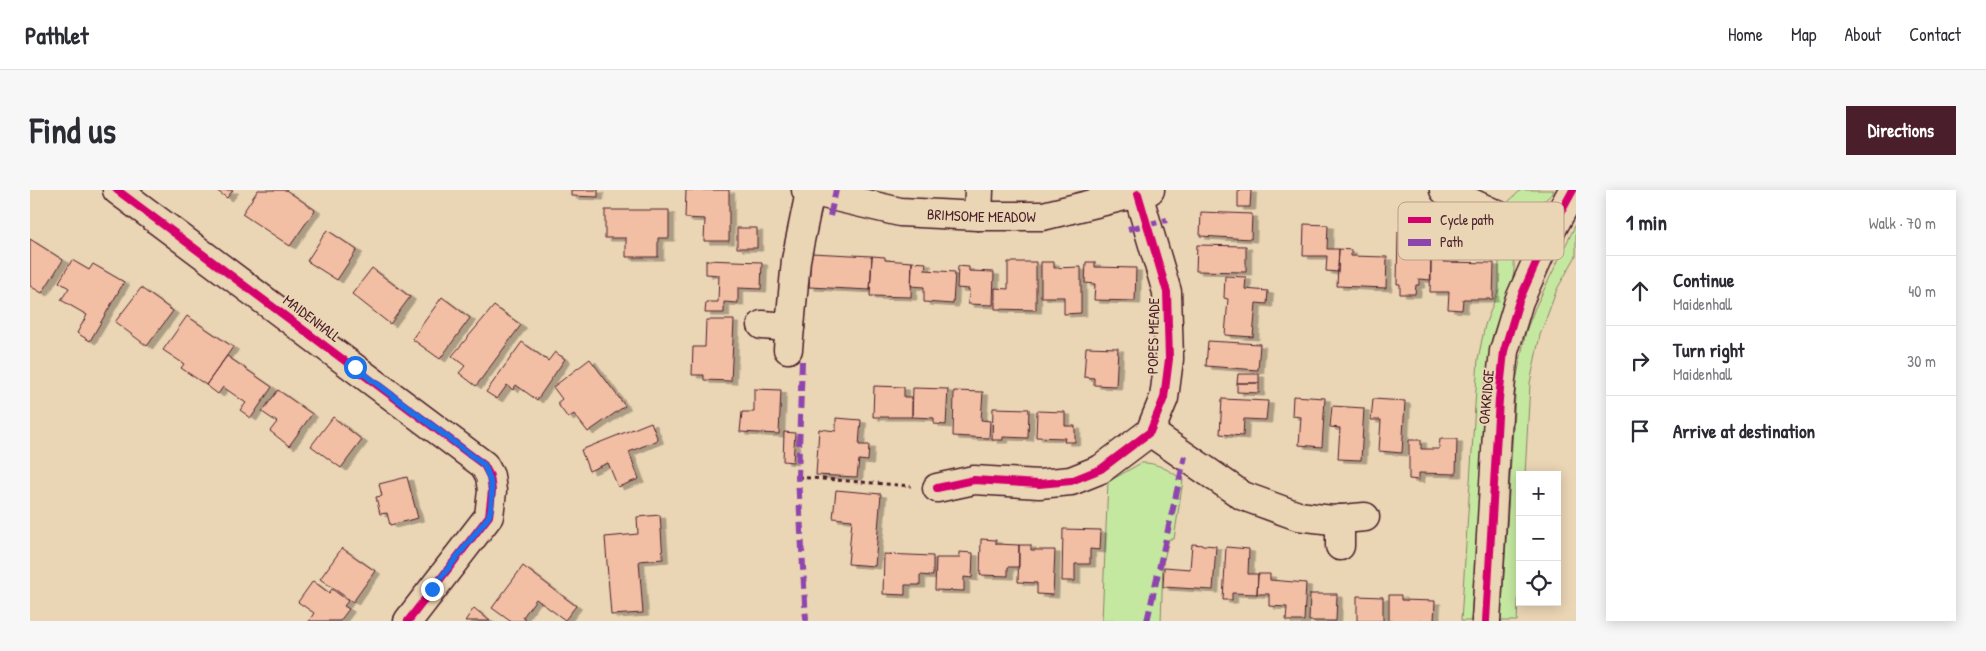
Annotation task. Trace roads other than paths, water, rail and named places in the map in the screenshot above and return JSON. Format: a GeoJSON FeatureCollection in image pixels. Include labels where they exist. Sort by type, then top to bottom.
{"type":"FeatureCollection","features":[{"type":"Feature","properties":{"kind":"street","name":"MAIDENHALL"},"geometry":{"type":"LineString","coordinates":[[117,190],[484,465],[490,476],[492,492],[489,516],[408,621]]}},
{"type":"Feature","properties":{"kind":"street"},"geometry":{"type":"LineString","coordinates":[[1444,190],[1470,202]]}},
{"type":"Feature","properties":{"kind":"street","name":"OAKRIDGE"},"geometry":{"type":"LineString","coordinates":[[1564,207],[1573,190]]}},
{"type":"Feature","properties":{"kind":"street","name":"BRIMSOME MEADOW"},"geometry":{"type":"LineString","coordinates":[[762,324],[789,338],[796,260],[808,191],[900,212],[978,203],[1043,216],[1144,192]]}},
{"type":"Feature","properties":{"kind":"street","name":"POPES MEADE"},"geometry":{"type":"LineString","coordinates":[[937,488],[974,480],[1039,484],[1071,481],[1102,469],[1150,432],[1164,398],[1169,359],[1167,292],[1144,192]]}},
{"type":"Feature","properties":{"kind":"street","name":"OAKRIDGE"},"geometry":{"type":"LineString","coordinates":[[1486,621],[1498,399],[1504,351],[1520,301],[1538,260]]}},
{"type":"Feature","properties":{"kind":"street"},"geometry":{"type":"LineString","coordinates":[[1150,432],[1243,496],[1298,516],[1352,518],[1340,546]]}}]}
